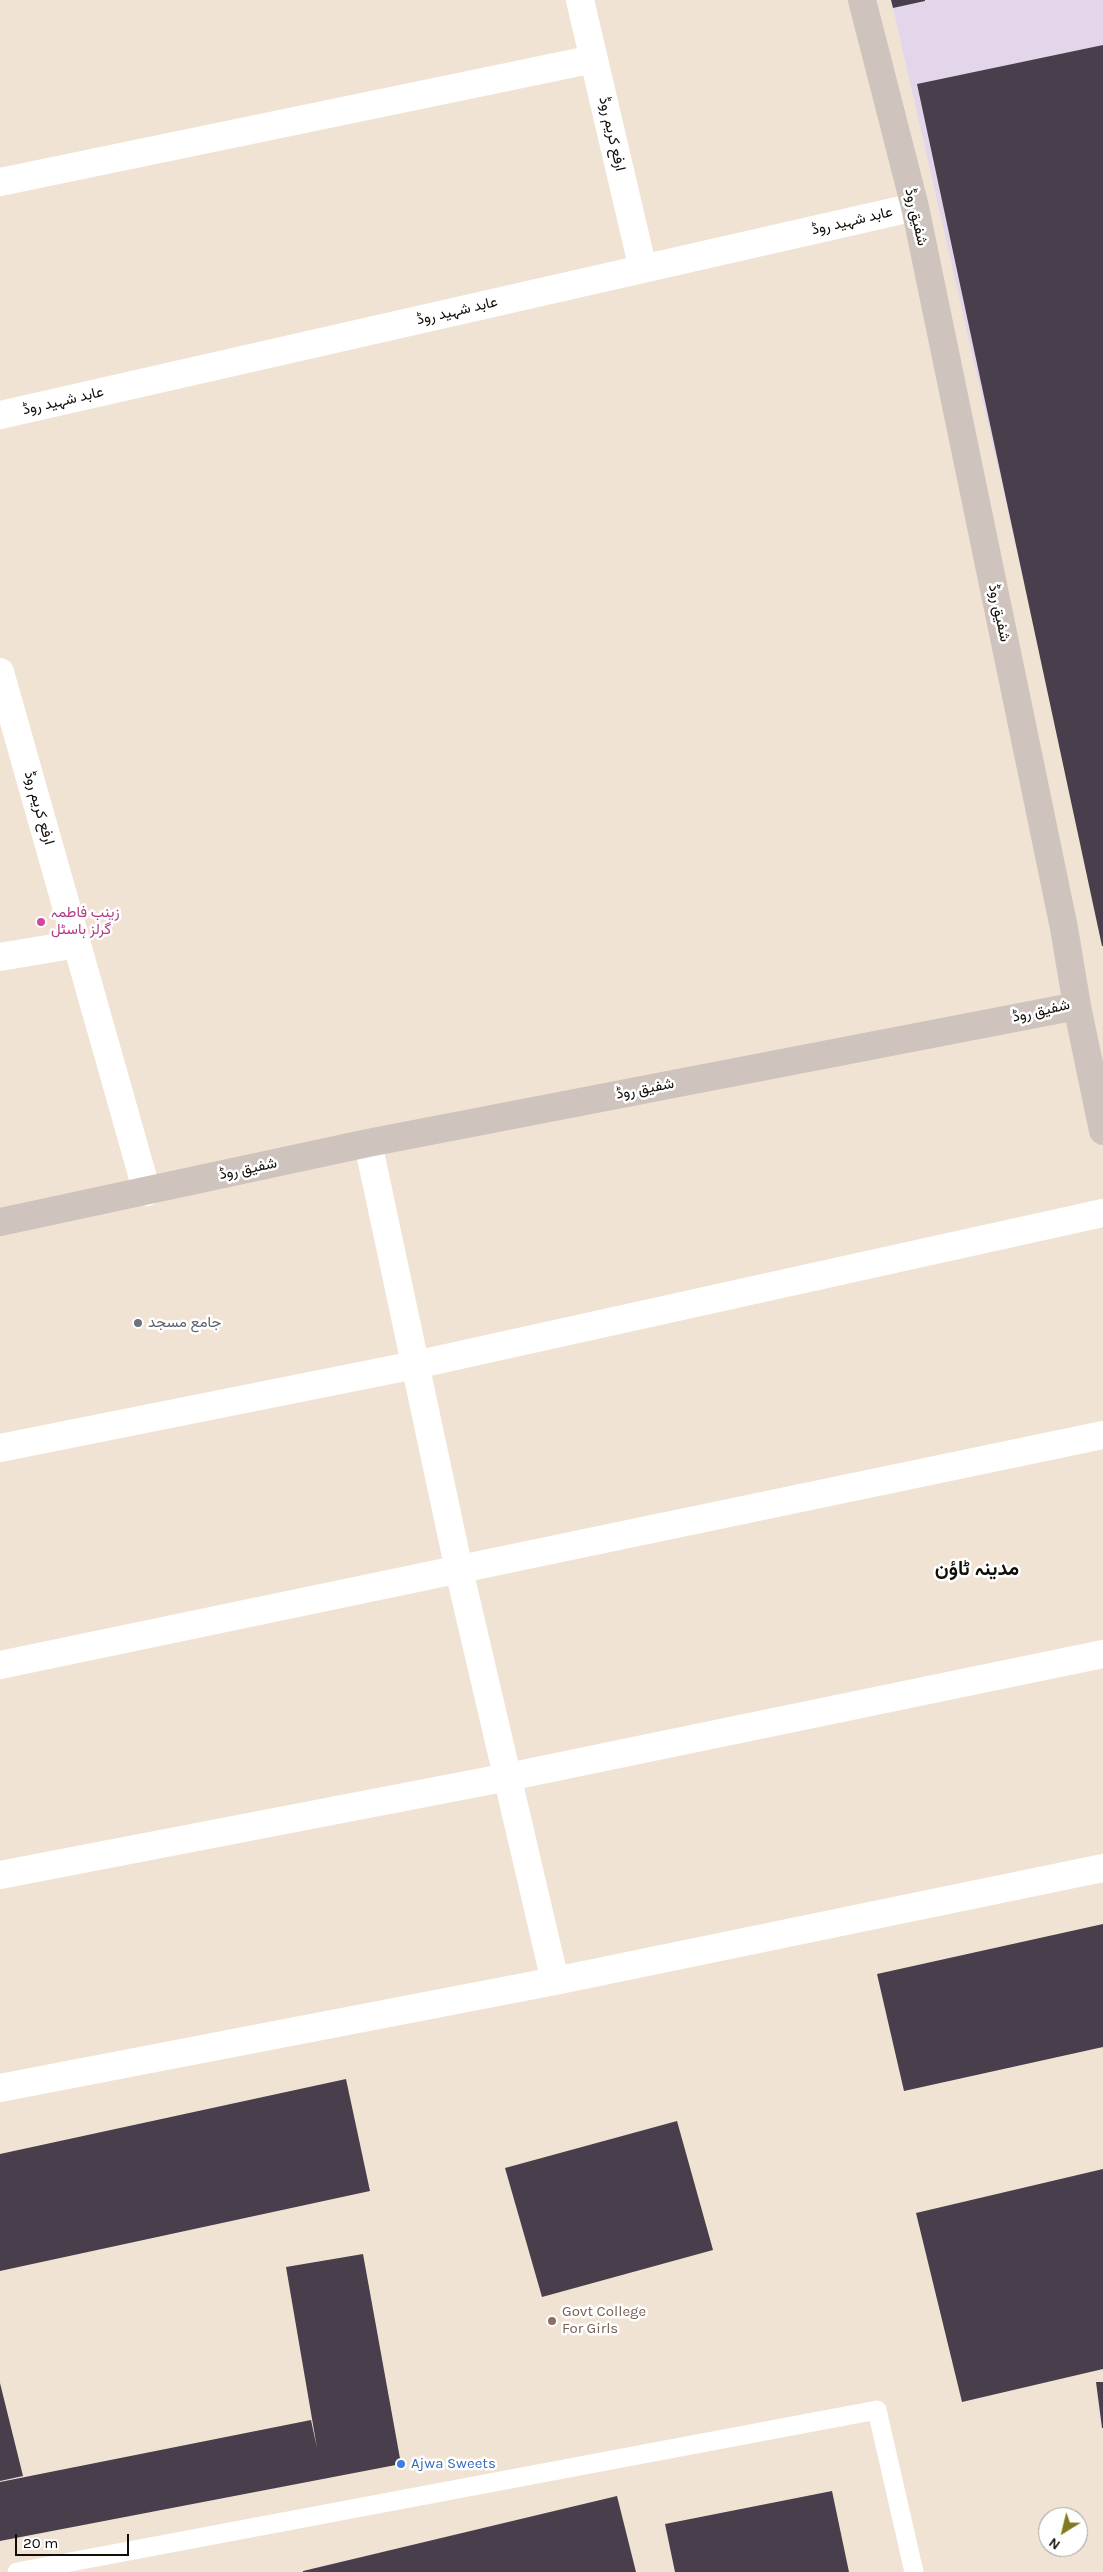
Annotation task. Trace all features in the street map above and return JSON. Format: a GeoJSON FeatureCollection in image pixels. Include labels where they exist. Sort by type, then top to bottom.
{"type":"FeatureCollection","features":[{"type":"Feature","properties":{"kind":"street","name":"ارفع کریم روڈ"},"geometry":{"type":"LineString","coordinates":[[580,0],[643,269]]}},
{"type":"Feature","properties":{"kind":"street","name":"شفیق روڈ"},"geometry":{"type":"LineString","coordinates":[[0,1222],[147,1192],[368,1143],[1077,1006],[1064,928],[915,207],[862,0]]}},
{"type":"Feature","properties":{"kind":"street"},"geometry":{"type":"LineString","coordinates":[[0,182],[594,59]]}},
{"type":"Feature","properties":{"kind":"street","name":"عابد شہید روڈ"},"geometry":{"type":"LineString","coordinates":[[0,416],[915,207]]}},
{"type":"Feature","properties":{"kind":"street","name":"ارفع کریم روڈ"},"geometry":{"type":"LineString","coordinates":[[0,672],[147,1192]]}},
{"type":"Feature","properties":{"kind":"street"},"geometry":{"type":"LineString","coordinates":[[0,957],[77,944]]}},
{"type":"Feature","properties":{"kind":"street"},"geometry":{"type":"LineString","coordinates":[[1077,1006],[1103,1131]]}},
{"type":"Feature","properties":{"kind":"street"},"geometry":{"type":"LineString","coordinates":[[368,1143],[459,1570],[555,1981]]}},
{"type":"Feature","properties":{"kind":"street"},"geometry":{"type":"LineString","coordinates":[[0,1448],[415,1365],[1103,1213]]}},
{"type":"Feature","properties":{"kind":"street"},"geometry":{"type":"LineString","coordinates":[[0,1665],[1103,1435]]}},
{"type":"Feature","properties":{"kind":"street"},"geometry":{"type":"LineString","coordinates":[[0,1875],[508,1778],[1103,1654]]}},
{"type":"Feature","properties":{"kind":"street"},"geometry":{"type":"LineString","coordinates":[[0,2088],[555,1981],[1103,1868]]}},
{"type":"Feature","properties":{"kind":"lane"},"geometry":{"type":"LineString","coordinates":[[17,2572],[877,2410],[914,2572]]}},
{"type":"Feature","properties":{"kind":"shaded area"},"geometry":{"type":"Polygon","coordinates":[[[929,0],[1103,0],[1103,926],[893,8],[929,0]]]}},
{"type":"Feature","properties":{"kind":"building"},"geometry":{"type":"Polygon","coordinates":[[[891,0],[925,0],[925,1],[893,8],[891,0]]]}},
{"type":"Feature","properties":{"kind":"building"},"geometry":{"type":"Polygon","coordinates":[[[1103,45],[1103,946],[1102,946],[917,84],[1103,45]]]}},
{"type":"Feature","properties":{"kind":"building"},"geometry":{"type":"Polygon","coordinates":[[[1103,1924],[1103,2047],[904,2091],[877,1974],[1103,1924]]]}},
{"type":"Feature","properties":{"kind":"building"},"geometry":{"type":"Polygon","coordinates":[[[346,2079],[370,2191],[0,2271],[0,2154],[346,2079]]]}},
{"type":"Feature","properties":{"kind":"building"},"geometry":{"type":"Polygon","coordinates":[[[677,2121],[713,2250],[542,2297],[505,2168],[677,2121]]]}},
{"type":"Feature","properties":{"kind":"building"},"geometry":{"type":"Polygon","coordinates":[[[1103,2169],[1103,2369],[962,2402],[916,2213],[1103,2169]]]}},
{"type":"Feature","properties":{"kind":"building"},"geometry":{"type":"Polygon","coordinates":[[[363,2254],[401,2464],[0,2541],[0,2482],[311,2420],[317,2448],[286,2267],[363,2254]]]}},
{"type":"Feature","properties":{"kind":"building"},"geometry":{"type":"Polygon","coordinates":[[[1096,2382],[1103,2382],[1103,2428],[1102,2428],[1096,2382]]]}},
{"type":"Feature","properties":{"kind":"building"},"geometry":{"type":"Polygon","coordinates":[[[0,2383],[23,2476],[0,2481],[0,2383]]]}},
{"type":"Feature","properties":{"kind":"building"},"geometry":{"type":"Polygon","coordinates":[[[832,2491],[849,2572],[675,2572],[665,2524],[832,2491]]]}},
{"type":"Feature","properties":{"kind":"building"},"geometry":{"type":"Polygon","coordinates":[[[617,2496],[636,2572],[303,2572],[303,2571],[617,2496]]]}},
{"type":"Feature","properties":{"kind":"place","name":"زینب فاطمہ گرلز ہاسٹل"},"geometry":{"type":"Point","coordinates":[41,922]}},
{"type":"Feature","properties":{"kind":"place","name":"جامع مسجد"},"geometry":{"type":"Point","coordinates":[138,1323]}},
{"type":"Feature","properties":{"kind":"place","name":"Govt College For Girls"},"geometry":{"type":"Point","coordinates":[552,2321]}},
{"type":"Feature","properties":{"kind":"place","name":"Ajwa Sweets"},"geometry":{"type":"Point","coordinates":[401,2464]}},
{"type":"Feature","properties":{"kind":"district","name":"مدینہ ٹاؤن"},"geometry":{"type":"Point","coordinates":[977,1569]}}]}
